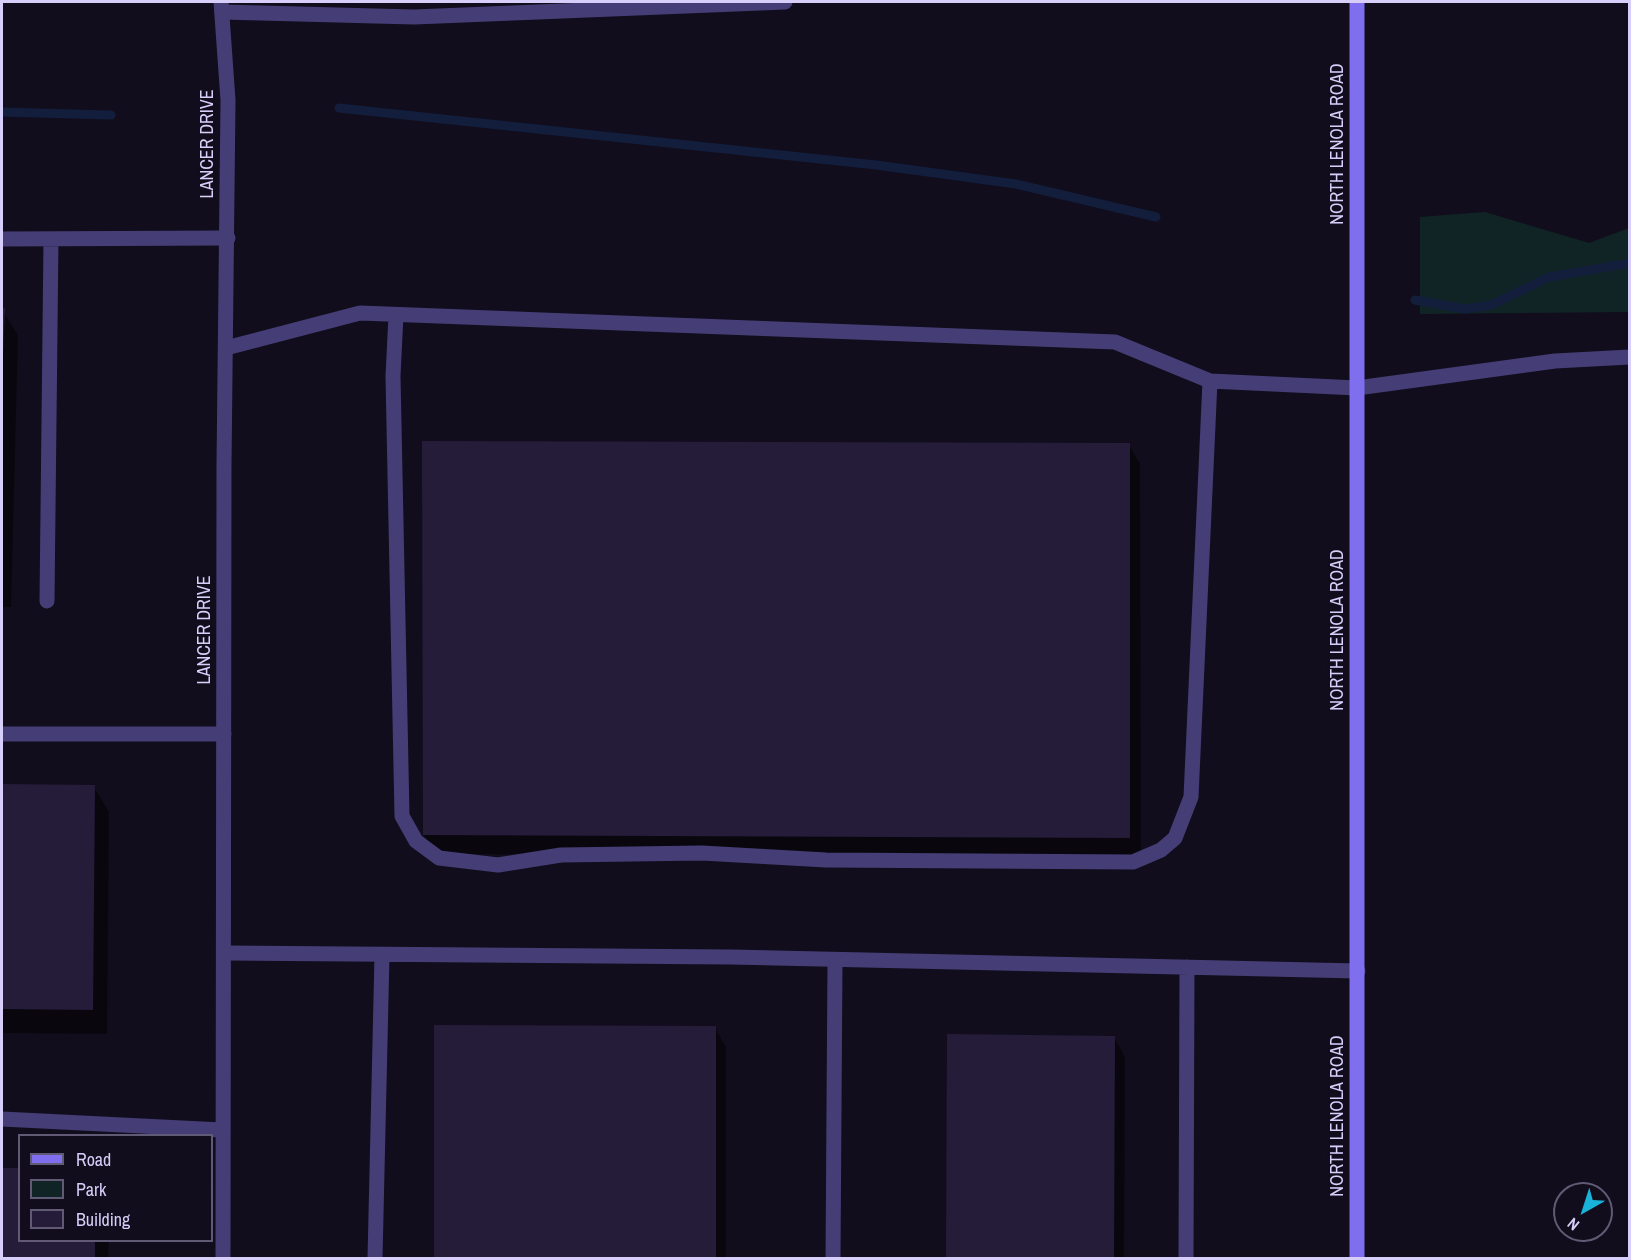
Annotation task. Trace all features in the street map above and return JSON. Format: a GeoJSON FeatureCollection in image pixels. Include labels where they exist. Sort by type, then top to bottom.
{"type":"FeatureCollection","features":[{"type":"Feature","properties":{"kind":"main road","name":"NORTH LENOLA ROAD"},"geometry":{"type":"LineString","coordinates":[[1357,2],[1357,1258]]}},
{"type":"Feature","properties":{"kind":"street"},"geometry":{"type":"LineString","coordinates":[[222,7],[414,17],[785,2]]}},
{"type":"Feature","properties":{"kind":"street","name":"LANCER DRIVE"},"geometry":{"type":"LineString","coordinates":[[222,7],[228,100],[223,1258]]}},
{"type":"Feature","properties":{"kind":"street"},"geometry":{"type":"LineString","coordinates":[[2,239],[228,238]]}},
{"type":"Feature","properties":{"kind":"street"},"geometry":{"type":"LineString","coordinates":[[47,601],[51,239]]}},
{"type":"Feature","properties":{"kind":"street"},"geometry":{"type":"LineString","coordinates":[[226,348],[360,313],[1115,342],[1209,381],[1357,388],[1555,361],[1629,357]]}},
{"type":"Feature","properties":{"kind":"street"},"geometry":{"type":"LineString","coordinates":[[396,315],[393,376],[402,816],[416,841],[439,858],[498,865],[561,855],[702,853],[825,860],[1133,862],[1161,850],[1175,838],[1191,797],[1209,381]]}},
{"type":"Feature","properties":{"kind":"street"},"geometry":{"type":"LineString","coordinates":[[2,734],[224,734]]}},
{"type":"Feature","properties":{"kind":"street"},"geometry":{"type":"LineString","coordinates":[[224,953],[835,960],[1358,971]]}},
{"type":"Feature","properties":{"kind":"street"},"geometry":{"type":"LineString","coordinates":[[375,1258],[382,955]]}},
{"type":"Feature","properties":{"kind":"street"},"geometry":{"type":"LineString","coordinates":[[833,1258],[835,960]]}},
{"type":"Feature","properties":{"kind":"street"},"geometry":{"type":"LineString","coordinates":[[1186,1258],[1187,967]]}},
{"type":"Feature","properties":{"kind":"street"},"geometry":{"type":"LineString","coordinates":[[2,1119],[222,1130]]}},
{"type":"Feature","properties":{"kind":"green space"},"geometry":{"type":"Polygon","coordinates":[[[1485,212],[1589,243],[1629,228],[1629,312],[1420,314],[1420,217],[1485,212]]]}},
{"type":"Feature","properties":{"kind":"building"},"geometry":{"type":"Polygon","coordinates":[[[2,308],[5,308],[3,353],[2,353],[2,308]]]}},
{"type":"Feature","properties":{"kind":"building"},"geometry":{"type":"Polygon","coordinates":[[[422,441],[1130,443],[1130,838],[423,835],[422,441]]]}},
{"type":"Feature","properties":{"kind":"building"},"geometry":{"type":"Polygon","coordinates":[[[2,784],[95,785],[93,1010],[2,1009],[2,784]]]}},
{"type":"Feature","properties":{"kind":"building"},"geometry":{"type":"Polygon","coordinates":[[[434,1025],[716,1026],[716,1258],[434,1258],[434,1025]]]}},
{"type":"Feature","properties":{"kind":"building"},"geometry":{"type":"Polygon","coordinates":[[[947,1034],[1115,1036],[1114,1258],[946,1258],[947,1034]]]}},
{"type":"Feature","properties":{"kind":"building"},"geometry":{"type":"Polygon","coordinates":[[[2,1168],[18,1168],[18,1242],[95,1242],[95,1258],[2,1258],[2,1168]]]}},
{"type":"Feature","properties":{"kind":"waterway"},"geometry":{"type":"LineString","coordinates":[[339,108],[876,165],[1016,184],[1156,217]]}},
{"type":"Feature","properties":{"kind":"waterway"},"geometry":{"type":"LineString","coordinates":[[2,112],[111,115]]}},
{"type":"Feature","properties":{"kind":"waterway"},"geometry":{"type":"LineString","coordinates":[[1415,300],[1465,309],[1491,305],[1549,277],[1630,263]]}}]}
